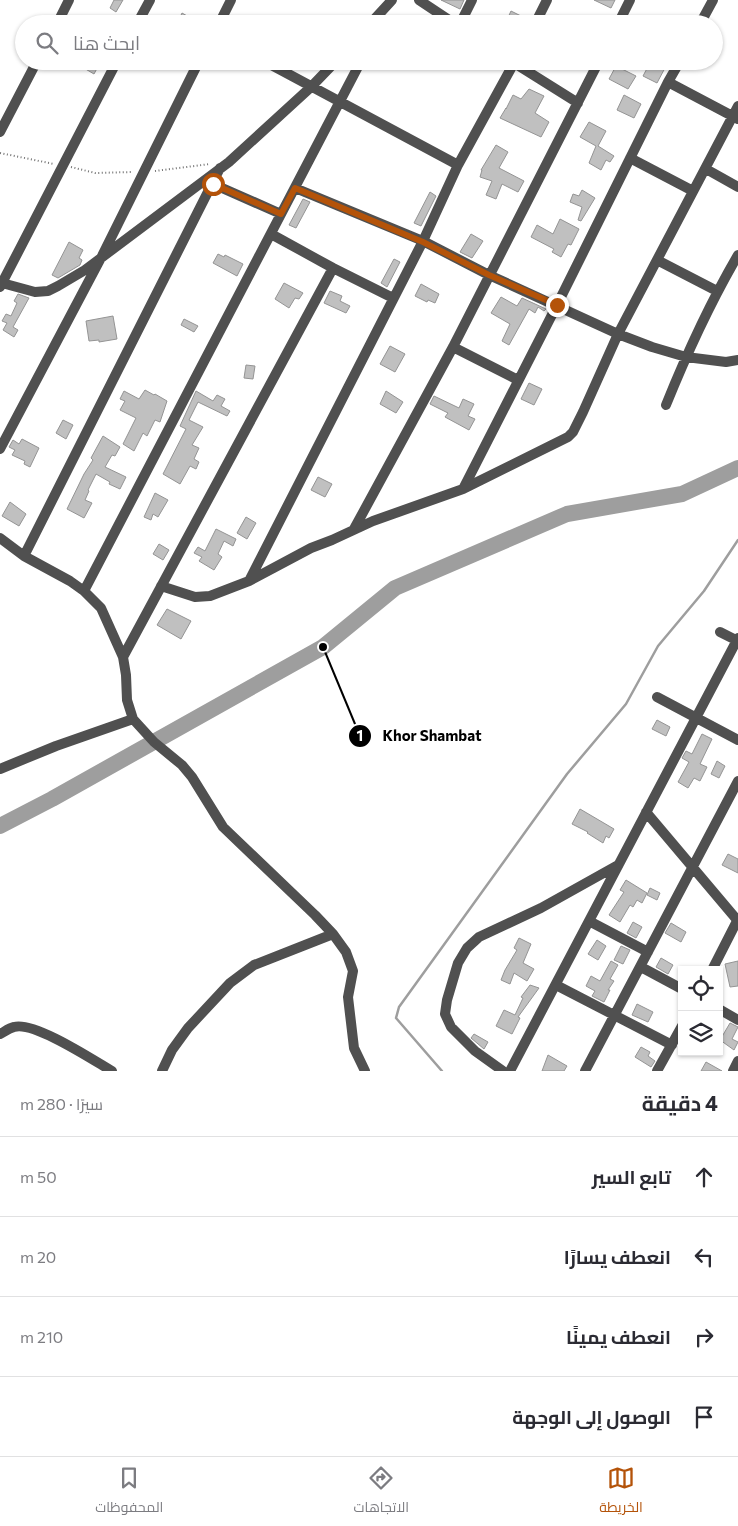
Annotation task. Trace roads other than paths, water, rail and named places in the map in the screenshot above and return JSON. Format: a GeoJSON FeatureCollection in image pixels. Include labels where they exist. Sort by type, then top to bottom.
{"type":"FeatureCollection","features":[{"type":"Feature","properties":{"kind":"street"},"geometry":{"type":"LineString","coordinates":[[62,15],[69,0]]}},
{"type":"Feature","properties":{"kind":"street"},"geometry":{"type":"LineString","coordinates":[[142,15],[150,0]]}},
{"type":"Feature","properties":{"kind":"street"},"geometry":{"type":"LineString","coordinates":[[224,15],[231,0]]}},
{"type":"Feature","properties":{"kind":"street"},"geometry":{"type":"LineString","coordinates":[[379,15],[393,0]]}},
{"type":"Feature","properties":{"kind":"street"},"geometry":{"type":"LineString","coordinates":[[386,15],[393,0]]}},
{"type":"Feature","properties":{"kind":"street"},"geometry":{"type":"LineString","coordinates":[[418,0],[441,15]]}},
{"type":"Feature","properties":{"kind":"street"},"geometry":{"type":"LineString","coordinates":[[464,15],[472,0]]}},
{"type":"Feature","properties":{"kind":"street"},"geometry":{"type":"LineString","coordinates":[[540,15],[547,0]]}},
{"type":"Feature","properties":{"kind":"street"},"geometry":{"type":"LineString","coordinates":[[622,15],[630,0]]}},
{"type":"Feature","properties":{"kind":"street"},"geometry":{"type":"LineString","coordinates":[[705,15],[713,0]]}},
{"type":"Feature","properties":{"kind":"street"},"geometry":{"type":"LineString","coordinates":[[0,132],[32,70]]}},
{"type":"Feature","properties":{"kind":"street"},"geometry":{"type":"LineString","coordinates":[[113,70],[1,285],[35,292],[48,290],[85,270],[215,166],[229,162],[327,70]]}},
{"type":"Feature","properties":{"kind":"street"},"geometry":{"type":"LineString","coordinates":[[0,449],[102,256],[195,70]]}},
{"type":"Feature","properties":{"kind":"street"},"geometry":{"type":"LineString","coordinates":[[280,70],[458,165]]}},
{"type":"Feature","properties":{"kind":"street"},"geometry":{"type":"LineString","coordinates":[[84,591],[356,70]]}},
{"type":"Feature","properties":{"kind":"street"},"geometry":{"type":"LineString","coordinates":[[249,580],[423,242],[458,165],[509,70]]}},
{"type":"Feature","properties":{"kind":"street"},"geometry":{"type":"LineString","coordinates":[[526,70],[578,103]]}},
{"type":"Feature","properties":{"kind":"street"},"geometry":{"type":"LineString","coordinates":[[354,529],[453,347],[594,70]]}},
{"type":"Feature","properties":{"kind":"street"},"geometry":{"type":"LineString","coordinates":[[462,489],[557,305],[674,70]]}},
{"type":"Feature","properties":{"kind":"street"},"geometry":{"type":"LineString","coordinates":[[668,82],[735,117]]}},
{"type":"Feature","properties":{"kind":"street"},"geometry":{"type":"LineString","coordinates":[[161,586],[196,597],[210,596],[249,580],[311,548],[354,529],[462,489],[568,437],[583,412],[618,334],[693,191],[735,117],[738,106]]}},
{"type":"Feature","properties":{"kind":"street"},"geometry":{"type":"LineString","coordinates":[[630,158],[693,191]]}},
{"type":"Feature","properties":{"kind":"street"},"geometry":{"type":"LineString","coordinates":[[24,556],[213,184],[215,166]]}},
{"type":"Feature","properties":{"kind":"street"},"geometry":{"type":"LineString","coordinates":[[706,169],[738,187]]}},
{"type":"Feature","properties":{"kind":"street"},"geometry":{"type":"LineString","coordinates":[[213,184],[281,214]]}},
{"type":"Feature","properties":{"kind":"street"},"geometry":{"type":"LineString","coordinates":[[295,188],[423,242],[489,275],[618,334],[686,357],[726,362],[738,360]]}},
{"type":"Feature","properties":{"kind":"street"},"geometry":{"type":"LineString","coordinates":[[271,234],[393,298]]}},
{"type":"Feature","properties":{"kind":"street"},"geometry":{"type":"LineString","coordinates":[[666,405],[686,357],[717,292],[738,255]]}},
{"type":"Feature","properties":{"kind":"street"},"geometry":{"type":"LineString","coordinates":[[657,260],[717,292]]}},
{"type":"Feature","properties":{"kind":"street"},"geometry":{"type":"LineString","coordinates":[[123,657],[333,268]]}},
{"type":"Feature","properties":{"kind":"street"},"geometry":{"type":"LineString","coordinates":[[453,347],[518,380]]}},
{"type":"Feature","properties":{"kind":"street"},"geometry":{"type":"LineString","coordinates":[[0,538],[24,556],[70,581],[84,591],[101,608],[123,657],[127,700],[133,719],[154,742],[192,777],[223,827],[315,915],[333,934],[346,952],[353,971],[348,998],[354,1048],[365,1071]]}},
{"type":"Feature","properties":{"kind":"street"},"geometry":{"type":"LineString","coordinates":[[510,1071],[738,640],[720,632]]}},
{"type":"Feature","properties":{"kind":"street"},"geometry":{"type":"LineString","coordinates":[[657,697],[738,740]]}},
{"type":"Feature","properties":{"kind":"street"},"geometry":{"type":"LineString","coordinates":[[0,769],[56,746],[133,719]]}},
{"type":"Feature","properties":{"kind":"street"},"geometry":{"type":"LineString","coordinates":[[585,1071],[738,781]]}},
{"type":"Feature","properties":{"kind":"street"},"geometry":{"type":"LineString","coordinates":[[646,812],[738,920],[714,966]]}},
{"type":"Feature","properties":{"kind":"street"},"geometry":{"type":"LineString","coordinates":[[503,1071],[471,1047],[451,1027],[445,1014],[447,1000],[458,963],[467,948],[479,936],[541,908],[618,865]]}},
{"type":"Feature","properties":{"kind":"street"},"geometry":{"type":"LineString","coordinates":[[589,921],[648,952]]}},
{"type":"Feature","properties":{"kind":"street"},"geometry":{"type":"LineString","coordinates":[[162,1071],[172,1050],[188,1028],[230,983],[254,965],[333,934]]}},
{"type":"Feature","properties":{"kind":"street"},"geometry":{"type":"LineString","coordinates":[[641,967],[678,987]]}},
{"type":"Feature","properties":{"kind":"street"},"geometry":{"type":"LineString","coordinates":[[556,985],[672,1045]]}},
{"type":"Feature","properties":{"kind":"street"},"geometry":{"type":"LineString","coordinates":[[722,1011],[738,1020]]}},
{"type":"Feature","properties":{"kind":"street"},"geometry":{"type":"LineString","coordinates":[[0,1034],[15,1026],[39,1030],[112,1071]]}},
{"type":"Feature","properties":{"kind":"street"},"geometry":{"type":"LineString","coordinates":[[657,1071],[678,1034]]}},
{"type":"Feature","properties":{"kind":"street"},"geometry":{"type":"LineString","coordinates":[[733,1071],[738,1062]]}},
{"type":"Feature","properties":{"kind":"waterway"},"geometry":{"type":"LineString","coordinates":[[0,826],[52,799],[323,647],[395,588],[567,514],[682,494],[738,468]]}},
{"type":"Feature","properties":{"kind":"waterway"},"geometry":{"type":"LineString","coordinates":[[442,1071],[396,1018],[399,1007],[567,774],[626,704],[658,646],[704,591],[738,540]]}},
{"type":"Feature","properties":{"kind":"place","name":"Khor Shambat"},"geometry":{"type":"Point","coordinates":[323,647]}}]}
